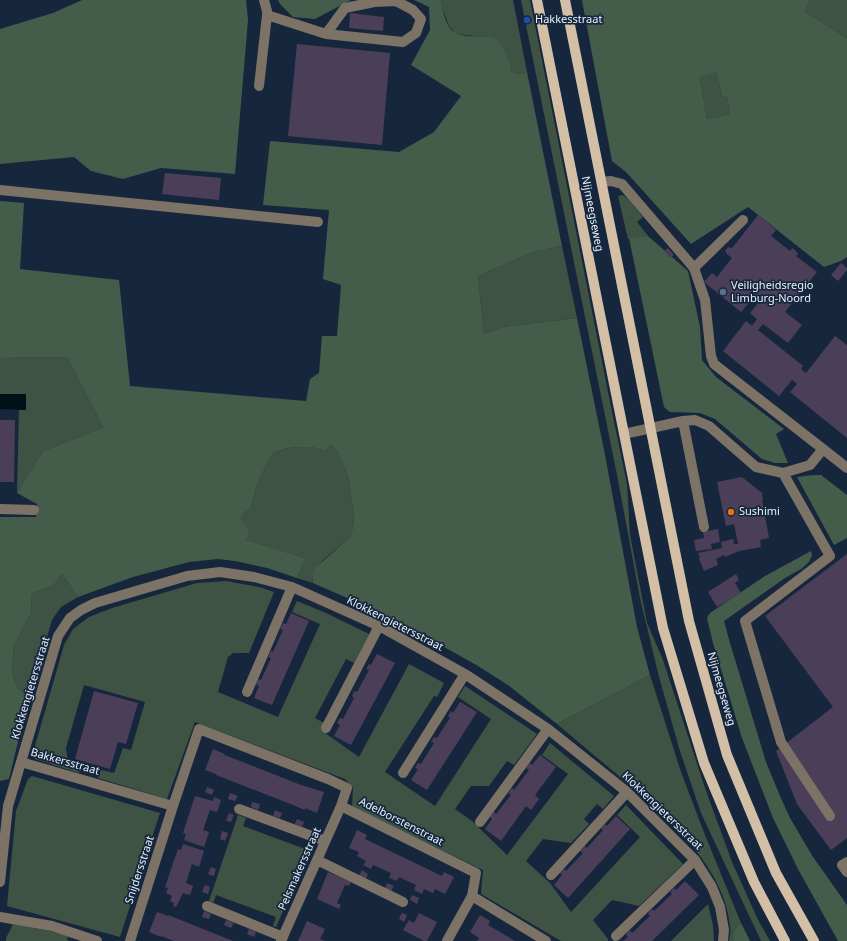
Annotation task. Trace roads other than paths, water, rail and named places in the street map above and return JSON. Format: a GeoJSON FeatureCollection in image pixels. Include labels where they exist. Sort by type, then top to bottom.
{"type":"FeatureCollection","features":[{"type":"Feature","properties":{"kind":"main road","name":"Nijmeegseweg"},"geometry":{"type":"LineString","coordinates":[[537,0],[663,628],[704,763],[754,882],[785,941]]}},
{"type":"Feature","properties":{"kind":"main road","name":"Nijmeegseweg"},"geometry":{"type":"LineString","coordinates":[[566,0],[689,621],[727,755],[776,873],[814,941]]}},
{"type":"Feature","properties":{"kind":"street"},"geometry":{"type":"LineString","coordinates":[[259,86],[267,15],[264,0]]}},
{"type":"Feature","properties":{"kind":"street"},"geometry":{"type":"LineString","coordinates":[[267,15],[326,34],[403,42],[416,33],[420,20],[414,10],[396,1],[374,2],[345,8],[326,34]]}},
{"type":"Feature","properties":{"kind":"street"},"geometry":{"type":"LineString","coordinates":[[602,182],[611,181],[622,184],[694,268],[705,300],[711,356],[714,364],[847,468]]}},
{"type":"Feature","properties":{"kind":"street"},"geometry":{"type":"LineString","coordinates":[[0,190],[318,222]]}},
{"type":"Feature","properties":{"kind":"street"},"geometry":{"type":"LineString","coordinates":[[694,268],[743,220]]}},
{"type":"Feature","properties":{"kind":"street"},"geometry":{"type":"LineString","coordinates":[[624,434],[683,421],[695,420],[709,426],[756,467],[783,473],[810,465],[823,449]]}},
{"type":"Feature","properties":{"kind":"street"},"geometry":{"type":"LineString","coordinates":[[683,421],[704,527]]}},
{"type":"Feature","properties":{"kind":"street"},"geometry":{"type":"LineString","coordinates":[[783,473],[830,556],[745,621],[781,742],[830,816]]}},
{"type":"Feature","properties":{"kind":"street"},"geometry":{"type":"LineString","coordinates":[[0,510],[34,510]]}},
{"type":"Feature","properties":{"kind":"street","name":"Klokkengietersstraat"},"geometry":{"type":"LineString","coordinates":[[21,762],[58,636],[70,618],[81,610],[95,603],[187,576],[220,572],[254,577],[292,587],[379,626],[465,674],[548,729],[627,792],[695,860],[712,887],[720,907],[724,930],[723,941]]}},
{"type":"Feature","properties":{"kind":"street"},"geometry":{"type":"LineString","coordinates":[[247,692],[292,587]]}},
{"type":"Feature","properties":{"kind":"street"},"geometry":{"type":"LineString","coordinates":[[326,728],[379,626]]}},
{"type":"Feature","properties":{"kind":"street"},"geometry":{"type":"LineString","coordinates":[[403,773],[465,674]]}},
{"type":"Feature","properties":{"kind":"street"},"geometry":{"type":"LineString","coordinates":[[480,822],[548,729]]}},
{"type":"Feature","properties":{"kind":"street","name":"Adelborstenstraat"},"geometry":{"type":"LineString","coordinates":[[173,806],[199,730],[328,779],[347,788],[341,806],[476,873],[472,896]]}},
{"type":"Feature","properties":{"kind":"street","name":"Bakkersstraat"},"geometry":{"type":"LineString","coordinates":[[0,882],[4,805],[21,762],[173,806]]}},
{"type":"Feature","properties":{"kind":"street"},"geometry":{"type":"LineString","coordinates":[[551,875],[627,792]]}},
{"type":"Feature","properties":{"kind":"street","name":"Snijdersstraat"},"geometry":{"type":"LineString","coordinates":[[130,941],[173,806]]}},
{"type":"Feature","properties":{"kind":"street","name":"Pelsmakersstraat"},"geometry":{"type":"LineString","coordinates":[[282,939],[341,806]]}},
{"type":"Feature","properties":{"kind":"street"},"geometry":{"type":"LineString","coordinates":[[239,809],[325,841]]}},
{"type":"Feature","properties":{"kind":"street"},"geometry":{"type":"LineString","coordinates":[[317,860],[403,902]]}},
{"type":"Feature","properties":{"kind":"street"},"geometry":{"type":"LineString","coordinates":[[616,936],[695,860]]}},
{"type":"Feature","properties":{"kind":"street"},"geometry":{"type":"LineString","coordinates":[[847,862],[842,865],[847,872]]}},
{"type":"Feature","properties":{"kind":"street"},"geometry":{"type":"LineString","coordinates":[[448,941],[472,896],[546,941]]}},
{"type":"Feature","properties":{"kind":"street"},"geometry":{"type":"LineString","coordinates":[[207,906],[282,939]]}},
{"type":"Feature","properties":{"kind":"street"},"geometry":{"type":"LineString","coordinates":[[0,917],[52,926],[97,941]]}},
{"type":"Feature","properties":{"kind":"place","name":"Hakkesstraat"},"geometry":{"type":"Point","coordinates":[527,20]}},
{"type":"Feature","properties":{"kind":"place","name":"Veiligheidsregio Limburg-Noord"},"geometry":{"type":"Point","coordinates":[723,292]}},
{"type":"Feature","properties":{"kind":"place","name":"Sushimi"},"geometry":{"type":"Point","coordinates":[731,512]}}]}
